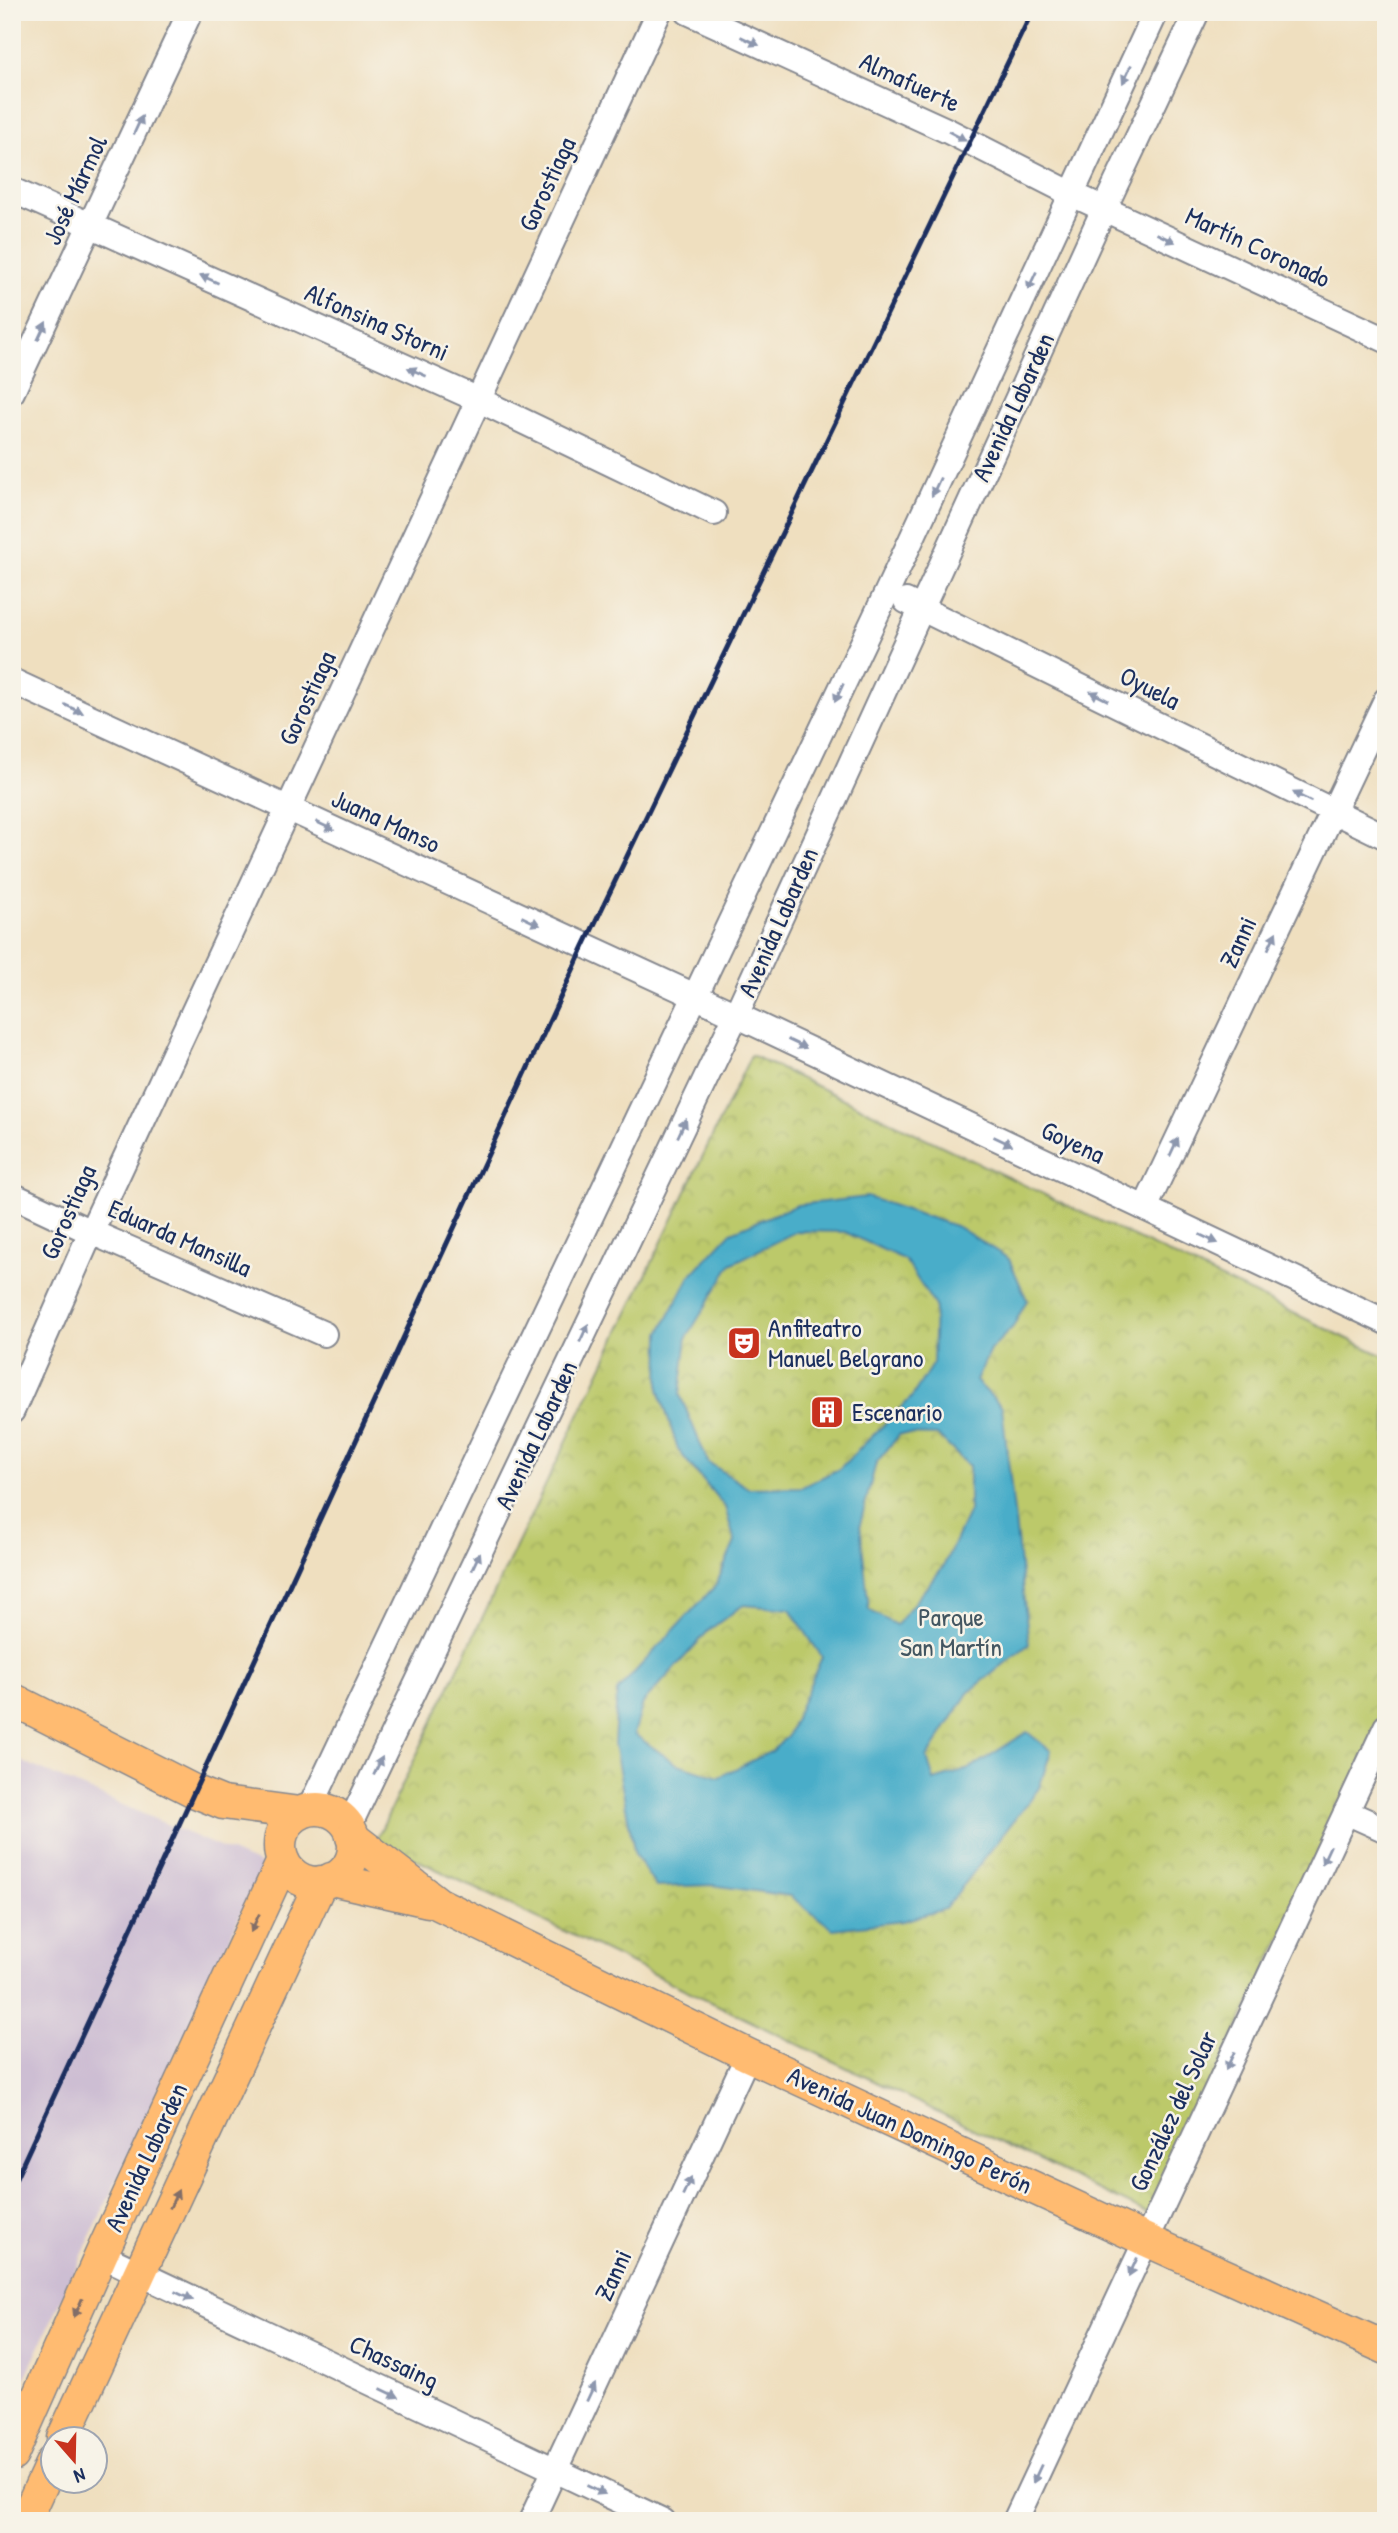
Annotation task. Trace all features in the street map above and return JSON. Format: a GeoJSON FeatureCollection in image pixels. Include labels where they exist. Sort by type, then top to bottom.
{"type":"FeatureCollection","features":[{"type":"Feature","properties":{"kind":"main road"},"geometry":{"type":"LineString","coordinates":[[12,1699],[153,1772],[223,1803],[304,1812],[330,1811],[338,1816],[350,1832],[353,1852],[349,1862],[340,1874],[326,1881],[301,1879],[289,1870],[282,1856],[223,1803]]}},
{"type":"Feature","properties":{"kind":"main road"},"geometry":{"type":"LineString","coordinates":[[282,1856],[283,1832],[291,1819],[304,1812]]}},
{"type":"Feature","properties":{"kind":"main road","name":"Avenida Juan Domingo Perón"},"geometry":{"type":"LineString","coordinates":[[350,1832],[439,1904],[748,2055],[1386,2348]]}},
{"type":"Feature","properties":{"kind":"main road","name":"Avenida Labarden"},"geometry":{"type":"LineString","coordinates":[[12,2455],[282,1856]]}},
{"type":"Feature","properties":{"kind":"main road","name":"Avenida Juan Domingo Perón"},"geometry":{"type":"LineString","coordinates":[[326,1881],[439,1904]]}},
{"type":"Feature","properties":{"kind":"main road","name":"Avenida Labarden"},"geometry":{"type":"LineString","coordinates":[[69,2424],[326,1881]]}},
{"type":"Feature","properties":{"kind":"main road"},"geometry":{"type":"LineString","coordinates":[[25,2521],[38,2493]]}},
{"type":"Feature","properties":{"kind":"street","name":"José Mármol"},"geometry":{"type":"LineString","coordinates":[[12,392],[190,12]]}},
{"type":"Feature","properties":{"kind":"street","name":"Gorostiaga"},"geometry":{"type":"LineString","coordinates":[[12,1410],[91,1232],[659,12]]}},
{"type":"Feature","properties":{"kind":"street","name":"Almafuerte"},"geometry":{"type":"LineString","coordinates":[[688,12],[946,131],[1104,209]]}},
{"type":"Feature","properties":{"kind":"street","name":"Avenida Labarden"},"geometry":{"type":"LineString","coordinates":[[304,1812],[887,592],[1156,12]]}},
{"type":"Feature","properties":{"kind":"street","name":"Avenida Labarden"},"geometry":{"type":"LineString","coordinates":[[350,1832],[736,1015],[921,607],[1197,12]]}},
{"type":"Feature","properties":{"kind":"street","name":"Alfonsina Storni"},"geometry":{"type":"LineString","coordinates":[[12,190],[479,400],[714,513]]}},
{"type":"Feature","properties":{"kind":"street","name":"Martín Coronado"},"geometry":{"type":"LineString","coordinates":[[1104,209],[1386,340]]}},
{"type":"Feature","properties":{"kind":"street","name":"Oyuela"},"geometry":{"type":"LineString","coordinates":[[887,592],[1386,837]]}},
{"type":"Feature","properties":{"kind":"street","name":"Juana Manso"},"geometry":{"type":"LineString","coordinates":[[12,681],[736,1015]]}},
{"type":"Feature","properties":{"kind":"street","name":"Zanni"},"geometry":{"type":"LineString","coordinates":[[1145,1208],[1386,700]]}},
{"type":"Feature","properties":{"kind":"street","name":"Goyena"},"geometry":{"type":"LineString","coordinates":[[736,1015],[1386,1322]]}},
{"type":"Feature","properties":{"kind":"street","name":"Eduarda Mansilla"},"geometry":{"type":"LineString","coordinates":[[12,1195],[324,1334]]}},
{"type":"Feature","properties":{"kind":"street","name":"González del Solar"},"geometry":{"type":"LineString","coordinates":[[1015,2521],[1386,1727]]}},
{"type":"Feature","properties":{"kind":"street"},"geometry":{"type":"LineString","coordinates":[[1346,1812],[1386,1830]]}},
{"type":"Feature","properties":{"kind":"street","name":"Zanni"},"geometry":{"type":"LineString","coordinates":[[531,2521],[748,2055]]}},
{"type":"Feature","properties":{"kind":"street","name":"Chassaing"},"geometry":{"type":"LineString","coordinates":[[101,2255],[663,2521]]}},
{"type":"Feature","properties":{"kind":"shaded area"},"geometry":{"type":"Polygon","coordinates":[[[12,1757],[263,1866],[12,2406],[12,1757]]]}},
{"type":"Feature","properties":{"kind":"green space","name":"Parque San Martín"},"geometry":{"type":"Polygon","coordinates":[[[751,1055],[1386,1357],[1386,1719],[1149,2214],[376,1840],[751,1055]]]}},
{"type":"Feature","properties":{"kind":"water"},"geometry":{"type":"Polygon","coordinates":[[[867,1197],[958,1227],[1009,1259],[1027,1300],[1013,1327],[990,1350],[976,1381],[1002,1407],[1029,1644],[968,1693],[927,1758],[934,1780],[969,1769],[1027,1732],[1051,1751],[1039,1788],[945,1909],[903,1921],[833,1929],[790,1896],[712,1885],[656,1887],[635,1855],[614,1744],[617,1691],[716,1585],[735,1542],[725,1507],[678,1450],[659,1389],[660,1333],[690,1276],[731,1232],[797,1205],[867,1197]],[[797,1231],[731,1264],[687,1337],[680,1395],[708,1462],[748,1488],[802,1487],[839,1469],[911,1398],[933,1363],[935,1306],[905,1260],[845,1232],[797,1231]],[[900,1434],[876,1463],[860,1524],[869,1610],[896,1625],[943,1567],[969,1511],[969,1466],[937,1435],[900,1434]],[[743,1605],[709,1630],[643,1703],[634,1734],[675,1763],[719,1777],[770,1752],[787,1737],[822,1657],[790,1609],[743,1605]]]}},
{"type":"Feature","properties":{"kind":"railway"},"geometry":{"type":"LineString","coordinates":[[12,2187],[584,946],[1032,12]]}},
{"type":"Feature","properties":{"kind":"place","name":"Anfiteatro Manuel Belgrano"},"geometry":{"type":"Point","coordinates":[744,1343]}},
{"type":"Feature","properties":{"kind":"place","name":"Escenario"},"geometry":{"type":"Point","coordinates":[827,1412]}}]}
